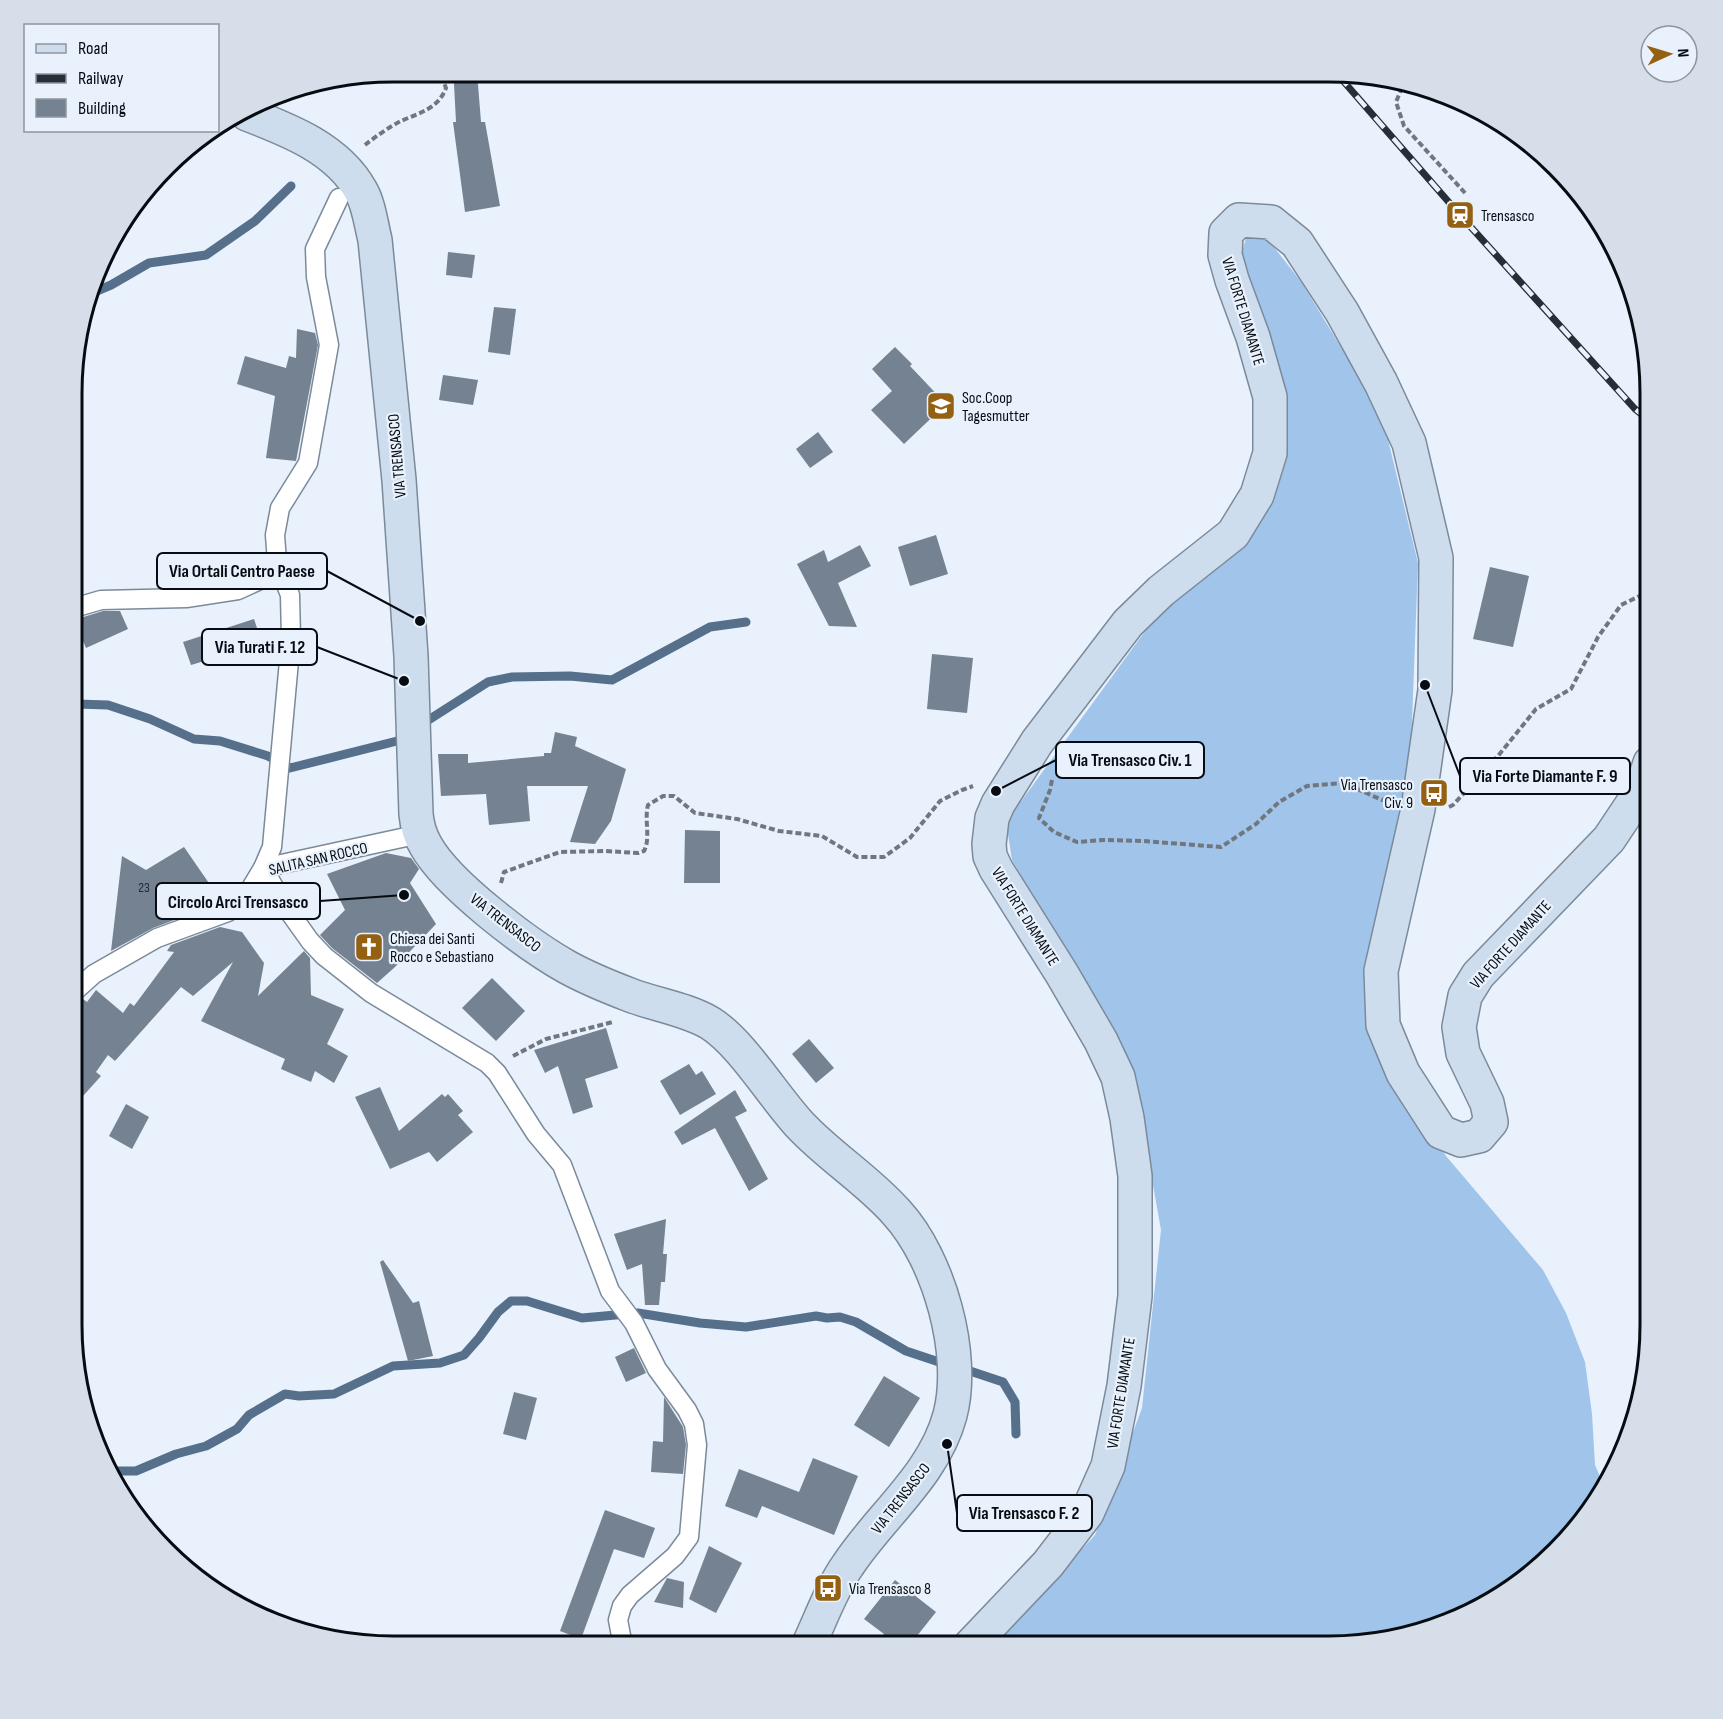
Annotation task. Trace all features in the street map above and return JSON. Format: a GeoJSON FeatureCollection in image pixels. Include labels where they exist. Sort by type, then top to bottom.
{"type":"FeatureCollection","features":[{"type":"Feature","properties":{"kind":"main road","name":"VIA TRENSASCO"},"geometry":{"type":"LineString","coordinates":[[253,117],[302,137],[324,151],[345,187],[362,192],[375,240],[399,480],[411,656],[417,824],[426,847],[449,875],[481,904],[524,939],[558,961],[629,995],[694,1015],[728,1037],[802,1127],[898,1214],[915,1238],[941,1292],[949,1322],[954,1390],[950,1416],[940,1441],[926,1465],[847,1566],[813,1636]]}},
{"type":"Feature","properties":{"kind":"main road","name":"VIA FORTE DIAMANTE"},"geometry":{"type":"LineString","coordinates":[[980,1636],[1048,1564],[1087,1513],[1108,1466],[1124,1386],[1135,1296],[1135,1176],[1127,1118],[1118,1077],[1101,1041],[1062,974],[996,869],[990,856],[989,831],[998,804],[1037,742],[1128,623],[1161,591],[1233,534],[1257,495],[1270,453],[1270,397],[1253,337],[1225,255],[1226,233],[1239,219],[1271,222],[1297,243],[1342,312],[1381,383],[1409,443],[1436,558],[1435,690],[1420,794],[1381,971],[1383,1024],[1402,1073],[1441,1132],[1461,1140],[1479,1136],[1491,1122],[1487,1103],[1464,1053],[1459,1026],[1465,996],[1478,975],[1609,839],[1640,792]]}},
{"type":"Feature","properties":{"kind":"street"},"geometry":{"type":"LineString","coordinates":[[345,187],[315,249],[316,278],[329,345],[308,463],[279,508],[274,535],[277,561],[290,595],[291,639],[272,847],[263,867],[291,915],[324,956],[371,993],[497,1072],[536,1134],[562,1165],[610,1291],[634,1323],[657,1369],[687,1410],[694,1424],[697,1445],[689,1537],[675,1556],[630,1595],[622,1605],[618,1620],[621,1636]]}},
{"type":"Feature","properties":{"kind":"street"},"geometry":{"type":"LineString","coordinates":[[83,605],[100,600],[186,598],[237,590],[273,574],[277,561]]}},
{"type":"Feature","properties":{"kind":"street","name":"SALITA SAN ROCCO"},"geometry":{"type":"LineString","coordinates":[[83,984],[94,974],[157,938],[228,912],[251,888],[263,867],[420,834]]}},
{"type":"Feature","properties":{"kind":"path"},"geometry":{"type":"LineString","coordinates":[[345,187],[359,151],[399,122],[423,112],[441,100],[446,88],[444,83]]}},
{"type":"Feature","properties":{"kind":"path"},"geometry":{"type":"LineString","coordinates":[[1401,91],[1396,102],[1404,126],[1466,194]]}},
{"type":"Feature","properties":{"kind":"path"},"geometry":{"type":"LineString","coordinates":[[1037,742],[1055,758],[1050,790],[1039,818],[1054,832],[1077,842],[1143,841],[1221,847],[1256,824],[1279,802],[1307,786],[1344,783],[1382,800],[1389,798],[1403,776],[1420,794],[1444,810],[1453,805],[1536,710],[1571,688],[1598,637],[1621,605],[1640,596]]}},
{"type":"Feature","properties":{"kind":"path"},"geometry":{"type":"LineString","coordinates":[[501,885],[504,872],[560,852],[638,853],[644,851],[647,846],[648,805],[663,796],[674,796],[695,813],[737,819],[779,831],[822,836],[857,857],[884,857],[910,838],[940,801],[980,784]]}},
{"type":"Feature","properties":{"kind":"path"},"geometry":{"type":"LineString","coordinates":[[487,1064],[519,1054],[546,1039],[614,1022]]}},
{"type":"Feature","properties":{"kind":"shaded area"},"geometry":{"type":"Polygon","coordinates":[[[1248,232],[1270,242],[1302,283],[1382,415],[1418,563],[1410,776],[1365,968],[1376,1048],[1446,1156],[1543,1270],[1566,1313],[1585,1362],[1592,1414],[1595,1465],[1600,1478],[1563,1531],[1519,1572],[1485,1595],[1449,1613],[1410,1626],[1350,1636],[1001,1636],[1095,1535],[1142,1408],[1161,1230],[1132,1067],[1012,860],[1006,822],[1170,597],[1261,522],[1287,447],[1272,347],[1241,255],[1248,232]]]}},
{"type":"Feature","properties":{"kind":"building"},"geometry":{"type":"Polygon","coordinates":[[[478,83],[481,122],[485,122],[500,206],[465,212],[453,122],[456,122],[454,84],[478,83]]]}},
{"type":"Feature","properties":{"kind":"building"},"geometry":{"type":"Polygon","coordinates":[[[448,252],[475,255],[472,278],[446,275],[448,252]]]}},
{"type":"Feature","properties":{"kind":"building"},"geometry":{"type":"Polygon","coordinates":[[[494,307],[516,309],[510,355],[488,352],[494,307]]]}},
{"type":"Feature","properties":{"kind":"building"},"geometry":{"type":"Polygon","coordinates":[[[297,329],[315,333],[318,345],[296,461],[266,458],[275,396],[237,384],[245,356],[286,368],[289,356],[296,358],[297,329]]]}},
{"type":"Feature","properties":{"kind":"building"},"geometry":{"type":"Polygon","coordinates":[[[895,347],[946,404],[904,444],[871,410],[892,391],[872,369],[895,347]]]}},
{"type":"Feature","properties":{"kind":"building"},"geometry":{"type":"Polygon","coordinates":[[[443,375],[478,380],[473,405],[439,400],[443,375]]]}},
{"type":"Feature","properties":{"kind":"building"},"geometry":{"type":"Polygon","coordinates":[[[818,432],[833,452],[810,468],[796,449],[818,432]]]}},
{"type":"Feature","properties":{"kind":"building"},"geometry":{"type":"Polygon","coordinates":[[[936,535],[948,574],[910,586],[898,547],[936,535]]]}},
{"type":"Feature","properties":{"kind":"building"},"geometry":{"type":"Polygon","coordinates":[[[860,545],[871,566],[838,583],[857,627],[829,626],[797,564],[824,550],[828,562],[860,545]]]}},
{"type":"Feature","properties":{"kind":"building"},"geometry":{"type":"Polygon","coordinates":[[[1490,567],[1529,576],[1513,647],[1473,639],[1490,567]]]}},
{"type":"Feature","properties":{"kind":"building"},"geometry":{"type":"Polygon","coordinates":[[[103,611],[120,611],[128,629],[86,648],[83,641],[83,617],[103,611]]]}},
{"type":"Feature","properties":{"kind":"building"},"geometry":{"type":"Polygon","coordinates":[[[254,619],[263,646],[235,656],[234,652],[191,665],[183,642],[254,619]]]}},
{"type":"Feature","properties":{"kind":"building"},"geometry":{"type":"Polygon","coordinates":[[[932,654],[973,658],[967,713],[927,709],[932,654]]]}},
{"type":"Feature","properties":{"kind":"building"},"geometry":{"type":"Polygon","coordinates":[[[555,732],[577,737],[575,746],[626,769],[611,821],[595,844],[570,842],[588,786],[527,786],[530,821],[489,825],[486,794],[441,796],[438,754],[468,754],[468,763],[544,756],[544,753],[551,753],[555,732]]]}},
{"type":"Feature","properties":{"kind":"building"},"geometry":{"type":"Polygon","coordinates":[[[685,830],[720,831],[720,883],[684,883],[685,830]]]}},
{"type":"Feature","properties":{"kind":"building"},"geometry":{"type":"Polygon","coordinates":[[[184,847],[222,902],[153,928],[111,951],[122,856],[146,870],[184,847]]]}},
{"type":"Feature","properties":{"kind":"building"},"geometry":{"type":"Polygon","coordinates":[[[386,853],[411,858],[419,869],[410,883],[436,924],[377,983],[332,948],[320,935],[345,910],[327,874],[386,853]]]}},
{"type":"Feature","properties":{"kind":"building"},"geometry":{"type":"Polygon","coordinates":[[[220,927],[242,932],[264,963],[258,996],[304,951],[310,958],[311,995],[344,1009],[327,1044],[348,1056],[334,1083],[315,1071],[311,1082],[281,1069],[285,1059],[201,1021],[233,962],[193,996],[181,987],[115,1061],[108,1055],[96,1072],[101,1076],[83,1096],[83,999],[87,1002],[96,990],[123,1013],[130,1003],[134,1006],[174,952],[167,951],[171,945],[220,927]]]}},
{"type":"Feature","properties":{"kind":"building"},"geometry":{"type":"Polygon","coordinates":[[[492,978],[525,1011],[496,1041],[462,1008],[492,978]]]}},
{"type":"Feature","properties":{"kind":"building"},"geometry":{"type":"Polygon","coordinates":[[[606,1028],[618,1068],[585,1079],[593,1107],[573,1114],[558,1066],[545,1073],[534,1050],[606,1028]]]}},
{"type":"Feature","properties":{"kind":"building"},"geometry":{"type":"Polygon","coordinates":[[[809,1039],[834,1068],[816,1083],[792,1054],[809,1039]]]}},
{"type":"Feature","properties":{"kind":"building"},"geometry":{"type":"Polygon","coordinates":[[[689,1064],[696,1075],[702,1071],[716,1094],[680,1115],[660,1081],[689,1064]]]}},
{"type":"Feature","properties":{"kind":"building"},"geometry":{"type":"Polygon","coordinates":[[[380,1087],[399,1131],[442,1094],[445,1097],[448,1094],[463,1111],[458,1115],[473,1132],[437,1162],[429,1152],[390,1169],[355,1097],[380,1087]]]}},
{"type":"Feature","properties":{"kind":"building"},"geometry":{"type":"Polygon","coordinates":[[[735,1090],[747,1111],[735,1117],[768,1179],[749,1191],[715,1128],[682,1145],[674,1132],[735,1090]]]}},
{"type":"Feature","properties":{"kind":"building"},"geometry":{"type":"Polygon","coordinates":[[[126,1104],[149,1117],[132,1149],[109,1136],[126,1104]]]}},
{"type":"Feature","properties":{"kind":"building"},"geometry":{"type":"Polygon","coordinates":[[[666,1219],[663,1254],[667,1254],[665,1282],[661,1282],[659,1305],[645,1305],[642,1264],[627,1270],[614,1234],[666,1219]]]}},
{"type":"Feature","properties":{"kind":"building"},"geometry":{"type":"Polygon","coordinates":[[[383,1260],[413,1303],[419,1301],[433,1356],[408,1361],[380,1262],[383,1260]]]}},
{"type":"Feature","properties":{"kind":"building"},"geometry":{"type":"Polygon","coordinates":[[[634,1348],[646,1373],[626,1382],[615,1357],[634,1348]]]}},
{"type":"Feature","properties":{"kind":"building"},"geometry":{"type":"Polygon","coordinates":[[[884,1376],[920,1398],[889,1447],[854,1425],[884,1376]]]}},
{"type":"Feature","properties":{"kind":"building"},"geometry":{"type":"Polygon","coordinates":[[[514,1392],[537,1398],[526,1440],[503,1434],[514,1392]]]}},
{"type":"Feature","properties":{"kind":"building"},"geometry":{"type":"Polygon","coordinates":[[[664,1397],[683,1427],[686,1445],[683,1474],[651,1472],[653,1441],[663,1442],[664,1397]]]}},
{"type":"Feature","properties":{"kind":"building"},"geometry":{"type":"Polygon","coordinates":[[[813,1458],[858,1476],[834,1535],[762,1506],[757,1518],[725,1506],[739,1469],[799,1492],[813,1458]]]}},
{"type":"Feature","properties":{"kind":"building"},"geometry":{"type":"Polygon","coordinates":[[[605,1510],[655,1528],[644,1558],[614,1549],[582,1636],[573,1636],[560,1631],[605,1510]]]}},
{"type":"Feature","properties":{"kind":"building"},"geometry":{"type":"Polygon","coordinates":[[[709,1546],[742,1563],[716,1613],[689,1599],[709,1546]]]}},
{"type":"Feature","properties":{"kind":"building"},"geometry":{"type":"Polygon","coordinates":[[[667,1578],[684,1582],[683,1608],[654,1602],[667,1578]]]}},
{"type":"Feature","properties":{"kind":"building"},"geometry":{"type":"Polygon","coordinates":[[[895,1580],[936,1612],[917,1636],[882,1636],[884,1634],[864,1619],[895,1580]]]}},
{"type":"Feature","properties":{"kind":"waterway"},"geometry":{"type":"LineString","coordinates":[[100,290],[149,263],[206,255],[255,221],[291,186]]}},
{"type":"Feature","properties":{"kind":"waterway"},"geometry":{"type":"LineString","coordinates":[[419,726],[488,682],[512,677],[570,676],[612,680],[710,627],[746,622]]}},
{"type":"Feature","properties":{"kind":"waterway"},"geometry":{"type":"LineString","coordinates":[[83,704],[108,705],[150,719],[194,739],[220,741],[268,756],[290,768],[401,740],[406,736]]}},
{"type":"Feature","properties":{"kind":"waterway"},"geometry":{"type":"LineString","coordinates":[[119,1471],[136,1471],[176,1454],[206,1446],[237,1429],[249,1415],[285,1394],[299,1396],[334,1394],[393,1366],[440,1363],[464,1355],[498,1312],[511,1301],[527,1301],[582,1318],[638,1313],[700,1323],[746,1327],[816,1316],[840,1317],[856,1322],[906,1351],[948,1365]]}},
{"type":"Feature","properties":{"kind":"waterway"},"geometry":{"type":"LineString","coordinates":[[961,1368],[1003,1382],[1015,1402],[1016,1434]]}},
{"type":"Feature","properties":{"kind":"railway"},"geometry":{"type":"LineString","coordinates":[[1345,83],[1460,215],[1640,413]]}},
{"type":"Feature","properties":{"kind":"place","name":"Trensasco"},"geometry":{"type":"Point","coordinates":[1460,215]}},
{"type":"Feature","properties":{"kind":"place","name":"Soc.Coop Tagesmutter"},"geometry":{"type":"Point","coordinates":[941,406]}},
{"type":"Feature","properties":{"kind":"place","name":"Via Ortali Centro Paese"},"geometry":{"type":"Point","coordinates":[420,621]}},
{"type":"Feature","properties":{"kind":"place","name":"Via Turati F. 12"},"geometry":{"type":"Point","coordinates":[404,681]}},
{"type":"Feature","properties":{"kind":"place","name":"Via Forte Diamante F. 9"},"geometry":{"type":"Point","coordinates":[1425,685]}},
{"type":"Feature","properties":{"kind":"place","name":"Via Trensasco Civ. 1"},"geometry":{"type":"Point","coordinates":[996,791]}},
{"type":"Feature","properties":{"kind":"place","name":"Via Trensasco Civ. 9"},"geometry":{"type":"Point","coordinates":[1434,793]}},
{"type":"Feature","properties":{"kind":"place","name":"Circolo Arci Trensasco"},"geometry":{"type":"Point","coordinates":[404,895]}},
{"type":"Feature","properties":{"kind":"place","name":"Chiesa dei Santi Rocco e Sebastiano"},"geometry":{"type":"Point","coordinates":[369,947]}},
{"type":"Feature","properties":{"kind":"place","name":"Via Trensasco F. 2"},"geometry":{"type":"Point","coordinates":[947,1444]}},
{"type":"Feature","properties":{"kind":"place","name":"Via Trensasco 8"},"geometry":{"type":"Point","coordinates":[828,1588]}}]}
